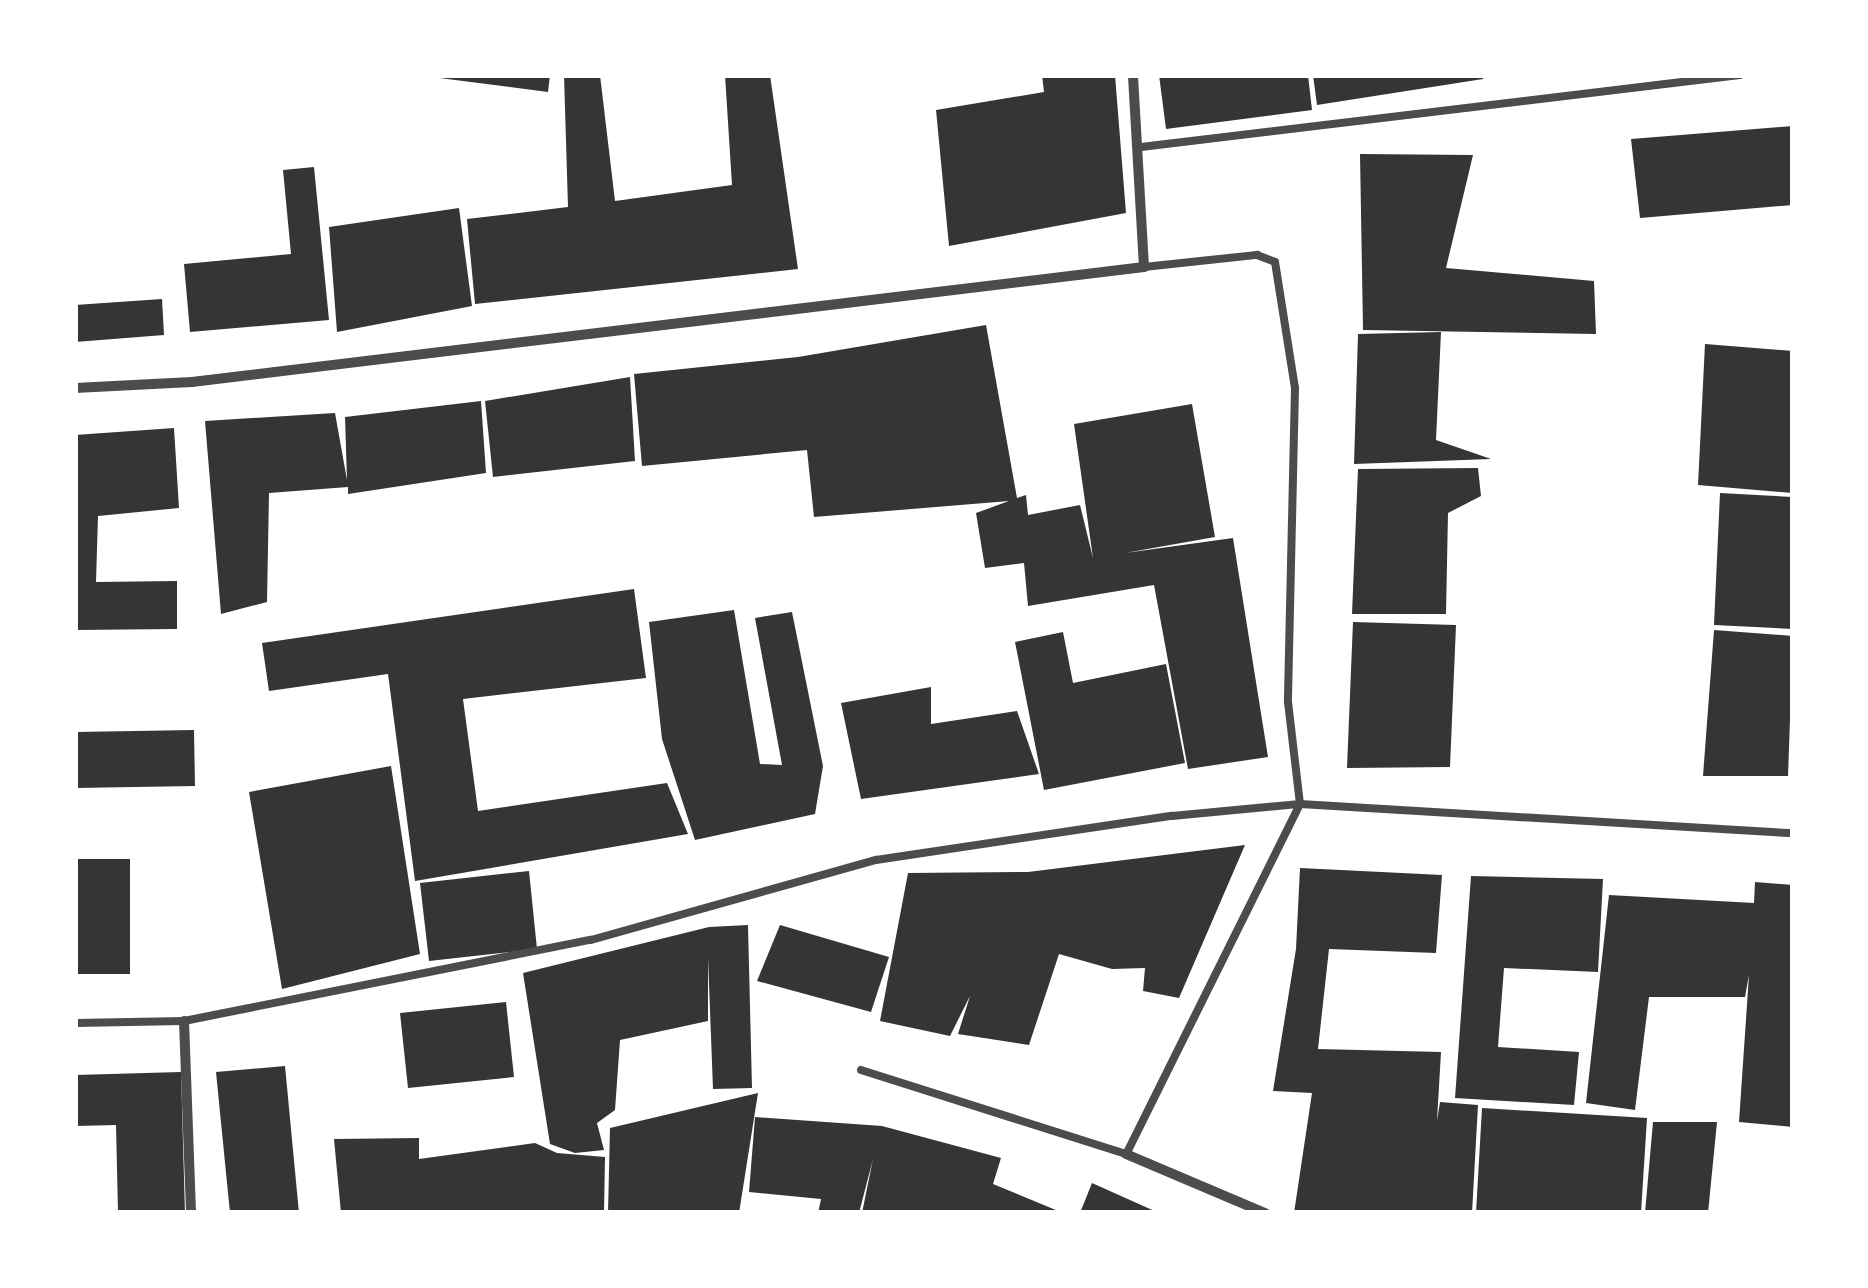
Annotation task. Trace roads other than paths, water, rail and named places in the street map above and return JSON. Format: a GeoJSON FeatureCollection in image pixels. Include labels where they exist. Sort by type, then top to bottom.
{"type":"FeatureCollection","features":[{"type":"Feature","properties":{"kind":"street"},"geometry":{"type":"LineString","coordinates":[[75,388],[192,382],[1144,267],[1133,75]]}},
{"type":"Feature","properties":{"kind":"street"},"geometry":{"type":"LineString","coordinates":[[184,1021],[191,1213]]}},
{"type":"Feature","properties":{"kind":"street"},"geometry":{"type":"LineString","coordinates":[[1126,1154],[1265,1213]]}},
{"type":"Feature","properties":{"kind":"lane"},"geometry":{"type":"LineString","coordinates":[[1140,146],[1740,75]]}},
{"type":"Feature","properties":{"kind":"lane"},"geometry":{"type":"LineString","coordinates":[[861,1070],[1126,1154],[1300,804],[1288,702],[1296,388],[1275,262],[1257,256],[1144,267]]}},
{"type":"Feature","properties":{"kind":"lane"},"geometry":{"type":"LineString","coordinates":[[75,1023],[184,1021],[590,940],[876,860],[1172,816],[1300,804],[1793,833]]}}]}
